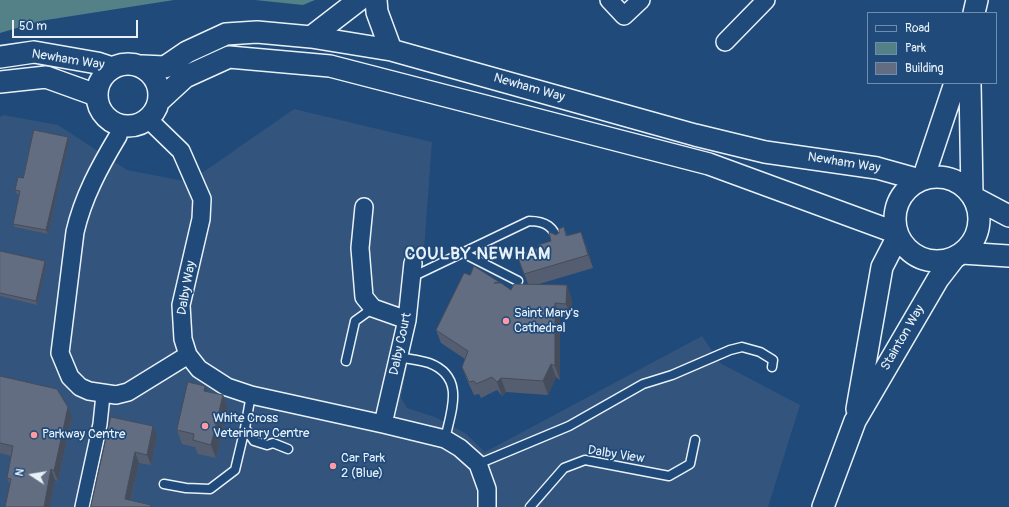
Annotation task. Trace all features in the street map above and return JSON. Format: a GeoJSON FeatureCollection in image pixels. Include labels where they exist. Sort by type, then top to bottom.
{"type":"FeatureCollection","features":[{"type":"Feature","properties":{"kind":"street"},"geometry":{"type":"LineString","coordinates":[[311,37],[359,0]]}},
{"type":"Feature","properties":{"kind":"street"},"geometry":{"type":"LineString","coordinates":[[376,0],[377,12],[391,50]]}},
{"type":"Feature","properties":{"kind":"street"},"geometry":{"type":"LineString","coordinates":[[609,0],[624,16],[641,0]]}},
{"type":"Feature","properties":{"kind":"street"},"geometry":{"type":"LineString","coordinates":[[725,42],[766,0]]}},
{"type":"Feature","properties":{"kind":"street"},"geometry":{"type":"LineString","coordinates":[[974,12],[977,0]]}},
{"type":"Feature","properties":{"kind":"street","name":"Newham Way"},"geometry":{"type":"LineString","coordinates":[[0,82],[46,77],[96,95],[98,84],[104,75],[112,68],[122,64],[165,67],[194,48],[226,34],[257,32],[311,37],[391,50],[695,135],[765,152],[876,168],[921,179]]}},
{"type":"Feature","properties":{"kind":"street","name":"Newham Way"},"geometry":{"type":"LineString","coordinates":[[0,57],[34,52],[97,63],[112,68]]}},
{"type":"Feature","properties":{"kind":"street"},"geometry":{"type":"LineString","coordinates":[[96,95],[102,112],[109,120],[119,125],[134,126],[148,119],[159,101],[185,77],[229,57],[330,66],[709,164],[898,235]]}},
{"type":"Feature","properties":{"kind":"street"},"geometry":{"type":"LineString","coordinates":[[142,66],[151,73],[157,82],[159,101]]}},
{"type":"Feature","properties":{"kind":"street"},"geometry":{"type":"LineString","coordinates":[[921,179],[955,84]]}},
{"type":"Feature","properties":{"kind":"street"},"geometry":{"type":"LineString","coordinates":[[970,84],[973,196],[978,209],[978,227],[971,244],[958,255],[942,261],[928,260],[916,256],[906,247],[898,235],[894,221],[896,208],[901,196],[909,186],[921,179],[936,176],[950,178],[962,185],[973,196],[1009,216]]}},
{"type":"Feature","properties":{"kind":"street","name":"Dalby Way"},"geometry":{"type":"LineString","coordinates":[[148,119],[181,151],[202,198],[201,219],[181,305],[183,340],[188,356],[199,368],[227,387],[251,395],[444,439],[460,448],[478,464],[487,489],[487,507]]}},
{"type":"Feature","properties":{"kind":"street"},"geometry":{"type":"LineString","coordinates":[[118,136],[88,191],[79,214],[75,232],[60,353],[70,377],[80,387],[103,395],[116,395],[128,392],[188,356]]}},
{"type":"Feature","properties":{"kind":"street"},"geometry":{"type":"LineString","coordinates":[[364,207],[360,248],[364,297],[373,308],[407,320]]}},
{"type":"Feature","properties":{"kind":"street","name":"Stainton Way"},"geometry":{"type":"LineString","coordinates":[[855,421],[882,267],[898,235]]}},
{"type":"Feature","properties":{"kind":"street"},"geometry":{"type":"LineString","coordinates":[[958,255],[1009,256]]}},
{"type":"Feature","properties":{"kind":"street","name":"Stainton Way"},"geometry":{"type":"LineString","coordinates":[[823,507],[855,421],[938,279],[958,255]]}},
{"type":"Feature","properties":{"kind":"street","name":"Dalby Court"},"geometry":{"type":"LineString","coordinates":[[383,424],[407,320],[412,270]]}},
{"type":"Feature","properties":{"kind":"street"},"geometry":{"type":"LineString","coordinates":[[82,507],[100,424],[103,395]]}},
{"type":"Feature","properties":{"kind":"lane"},"geometry":{"type":"LineString","coordinates":[[412,270],[463,253],[529,221],[538,221],[548,224],[556,235],[559,243]]}},
{"type":"Feature","properties":{"kind":"lane"},"geometry":{"type":"LineString","coordinates":[[463,253],[518,282]]}},
{"type":"Feature","properties":{"kind":"lane"},"geometry":{"type":"LineString","coordinates":[[346,361],[355,322],[373,308]]}},
{"type":"Feature","properties":{"kind":"lane"},"geometry":{"type":"LineString","coordinates":[[478,464],[569,426],[643,384],[672,375],[730,350],[742,347],[760,352],[773,360],[772,367]]}},
{"type":"Feature","properties":{"kind":"lane"},"geometry":{"type":"LineString","coordinates":[[398,357],[429,363],[442,371],[452,384],[454,400],[444,439]]}},
{"type":"Feature","properties":{"kind":"lane"},"geometry":{"type":"LineString","coordinates":[[164,484],[186,488],[210,489],[235,470],[251,395]]}},
{"type":"Feature","properties":{"kind":"lane"},"geometry":{"type":"LineString","coordinates":[[245,428],[254,442],[267,445],[273,443],[288,449]]}},
{"type":"Feature","properties":{"kind":"lane","name":"Dalby View"},"geometry":{"type":"LineString","coordinates":[[530,507],[564,468],[585,460],[669,476],[690,464],[695,440]]}},
{"type":"Feature","properties":{"kind":"shaded area"},"geometry":{"type":"Polygon","coordinates":[[[294,109],[432,142],[421,290],[401,398],[407,408],[435,417],[465,433],[485,452],[702,336],[720,363],[800,405],[768,507],[0,507],[0,117],[3,115],[58,125],[127,170],[189,182],[294,109]]]}},
{"type":"Feature","properties":{"kind":"green space"},"geometry":{"type":"Polygon","coordinates":[[[0,0],[174,0],[40,21],[0,33],[0,0]]]}},
{"type":"Feature","properties":{"kind":"green space"},"geometry":{"type":"Polygon","coordinates":[[[255,0],[315,0],[303,5],[255,0]]]}},
{"type":"Feature","properties":{"kind":"building"},"geometry":{"type":"Polygon","coordinates":[[[34,130],[68,137],[46,230],[13,224],[20,191],[15,190],[18,177],[23,178],[34,130]]]}},
{"type":"Feature","properties":{"kind":"building"},"geometry":{"type":"Polygon","coordinates":[[[564,227],[566,236],[581,232],[588,255],[524,274],[517,255],[539,248],[538,245],[551,241],[549,232],[556,235],[559,233],[559,229],[564,227]]]}},
{"type":"Feature","properties":{"kind":"building"},"geometry":{"type":"Polygon","coordinates":[[[0,251],[45,261],[36,301],[0,293],[0,251]]]}},
{"type":"Feature","properties":{"kind":"building","name":"Saint Mary's Cathedral"},"geometry":{"type":"Polygon","coordinates":[[[474,266],[499,282],[494,283],[501,283],[511,290],[514,284],[567,285],[566,304],[555,303],[555,366],[551,364],[543,381],[501,378],[497,382],[492,377],[476,384],[474,381],[469,382],[462,367],[468,351],[436,330],[464,273],[470,275],[474,266]]]}},
{"type":"Feature","properties":{"kind":"building","name":"Parkway Centre"},"geometry":{"type":"Polygon","coordinates":[[[0,376],[57,389],[68,407],[54,471],[51,469],[44,507],[5,507],[11,479],[7,478],[13,446],[0,443],[0,376]]]}},
{"type":"Feature","properties":{"kind":"building","name":"White Cross Veterinary Centre"},"geometry":{"type":"Polygon","coordinates":[[[188,382],[205,386],[204,391],[223,395],[211,445],[193,440],[194,434],[177,430],[188,382]]]}},
{"type":"Feature","properties":{"kind":"building"},"geometry":{"type":"Polygon","coordinates":[[[111,417],[153,426],[147,455],[135,452],[125,499],[151,505],[150,507],[91,507],[111,417]]]}},
{"type":"Feature","properties":{"kind":"place","name":"Saint Mary's Cathedral"},"geometry":{"type":"Point","coordinates":[506,321]}},
{"type":"Feature","properties":{"kind":"place","name":"White Cross Veterinary Centre"},"geometry":{"type":"Point","coordinates":[205,426]}},
{"type":"Feature","properties":{"kind":"place","name":"Parkway Centre"},"geometry":{"type":"Point","coordinates":[34,435]}},
{"type":"Feature","properties":{"kind":"place","name":"Car Park 2 (Blue)"},"geometry":{"type":"Point","coordinates":[333,466]}},
{"type":"Feature","properties":{"kind":"district","name":"COULBY NEWHAM"},"geometry":{"type":"Point","coordinates":[478,255]}}]}
